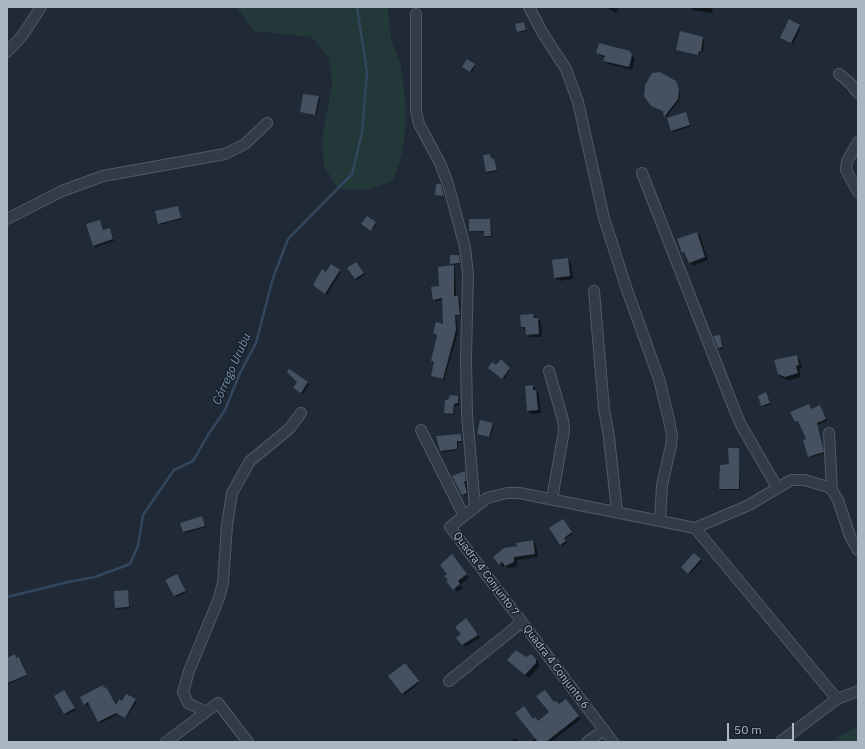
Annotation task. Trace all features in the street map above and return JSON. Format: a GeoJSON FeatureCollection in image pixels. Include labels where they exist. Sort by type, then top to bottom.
{"type":"FeatureCollection","features":[{"type":"Feature","properties":{"kind":"street"},"geometry":{"type":"LineString","coordinates":[[7,52],[22,36],[41,7]]}},
{"type":"Feature","properties":{"kind":"street"},"geometry":{"type":"LineString","coordinates":[[529,7],[542,32],[566,69],[578,102],[604,218],[626,287],[659,379],[672,436],[662,485],[660,521]]}},
{"type":"Feature","properties":{"kind":"street"},"geometry":{"type":"LineString","coordinates":[[416,14],[416,111],[418,124],[440,163],[448,184],[465,248],[468,274],[466,358],[467,406],[475,508]]}},
{"type":"Feature","properties":{"kind":"street"},"geometry":{"type":"LineString","coordinates":[[839,74],[850,83],[858,93]]}},
{"type":"Feature","properties":{"kind":"street"},"geometry":{"type":"LineString","coordinates":[[7,219],[62,191],[104,176],[225,154],[245,144],[267,124]]}},
{"type":"Feature","properties":{"kind":"street"},"geometry":{"type":"LineString","coordinates":[[858,142],[848,161],[846,170],[858,192]]}},
{"type":"Feature","properties":{"kind":"street"},"geometry":{"type":"LineString","coordinates":[[642,173],[741,426],[777,487]]}},
{"type":"Feature","properties":{"kind":"street"},"geometry":{"type":"LineString","coordinates":[[594,291],[604,409],[609,437],[617,512]]}},
{"type":"Feature","properties":{"kind":"street"},"geometry":{"type":"LineString","coordinates":[[549,371],[563,420],[564,431],[552,499]]}},
{"type":"Feature","properties":{"kind":"street"},"geometry":{"type":"LineString","coordinates":[[206,712],[188,703],[183,692],[189,671],[220,598],[223,583],[227,525],[232,493],[250,461],[289,429],[301,413]]}},
{"type":"Feature","properties":{"kind":"street"},"geometry":{"type":"LineString","coordinates":[[421,430],[464,516],[488,498],[507,493],[519,493],[695,528],[749,505],[791,480],[798,480],[815,482],[832,490],[838,500],[850,536],[858,550]]}},
{"type":"Feature","properties":{"kind":"street"},"geometry":{"type":"LineString","coordinates":[[829,433],[832,490]]}},
{"type":"Feature","properties":{"kind":"street","name":"Quadra 4 Conjunto 7"},"geometry":{"type":"LineString","coordinates":[[464,516],[450,526],[522,622]]}},
{"type":"Feature","properties":{"kind":"street"},"geometry":{"type":"LineString","coordinates":[[695,528],[837,699]]}},
{"type":"Feature","properties":{"kind":"street","name":"Quadra 4 Conjunto 6"},"geometry":{"type":"LineString","coordinates":[[449,681],[522,622],[613,742]]}},
{"type":"Feature","properties":{"kind":"street"},"geometry":{"type":"LineString","coordinates":[[780,742],[837,699],[858,691]]}},
{"type":"Feature","properties":{"kind":"street"},"geometry":{"type":"LineString","coordinates":[[166,742],[218,704],[248,742]]}},
{"type":"Feature","properties":{"kind":"street"},"geometry":{"type":"LineString","coordinates":[[587,742],[604,730]]}},
{"type":"Feature","properties":{"kind":"green space"},"geometry":{"type":"Polygon","coordinates":[[[236,7],[388,7],[391,40],[401,66],[405,96],[406,125],[402,154],[393,181],[366,190],[338,189],[324,166],[322,138],[332,85],[329,58],[311,37],[254,31],[236,7]]]}},
{"type":"Feature","properties":{"kind":"green space"},"geometry":{"type":"Polygon","coordinates":[[[858,726],[858,742],[830,742],[858,726]]]}},
{"type":"Feature","properties":{"kind":"building"},"geometry":{"type":"Polygon","coordinates":[[[789,19],[800,25],[791,43],[780,38],[789,19]]]}},
{"type":"Feature","properties":{"kind":"building"},"geometry":{"type":"Polygon","coordinates":[[[524,22],[526,30],[517,32],[515,24],[524,22]]]}},
{"type":"Feature","properties":{"kind":"building"},"geometry":{"type":"Polygon","coordinates":[[[680,31],[703,37],[701,51],[699,51],[698,55],[676,50],[680,31]]]}},
{"type":"Feature","properties":{"kind":"building"},"geometry":{"type":"Polygon","coordinates":[[[599,43],[630,51],[632,55],[629,67],[603,61],[605,56],[596,53],[599,43]]]}},
{"type":"Feature","properties":{"kind":"building"},"geometry":{"type":"Polygon","coordinates":[[[467,59],[475,64],[470,72],[462,67],[467,59]]]}},
{"type":"Feature","properties":{"kind":"building"},"geometry":{"type":"Polygon","coordinates":[[[660,72],[676,81],[679,90],[678,99],[664,117],[663,111],[651,106],[644,96],[645,85],[652,73],[660,72]]]}},
{"type":"Feature","properties":{"kind":"building"},"geometry":{"type":"Polygon","coordinates":[[[303,94],[319,96],[315,115],[300,112],[303,94]]]}},
{"type":"Feature","properties":{"kind":"building"},"geometry":{"type":"Polygon","coordinates":[[[686,112],[690,125],[671,131],[667,118],[686,112]]]}},
{"type":"Feature","properties":{"kind":"building"},"geometry":{"type":"Polygon","coordinates":[[[490,154],[491,158],[493,158],[495,162],[497,170],[486,172],[483,155],[490,154]]]}},
{"type":"Feature","properties":{"kind":"building"},"geometry":{"type":"Polygon","coordinates":[[[436,184],[441,184],[444,196],[435,195],[436,184]]]}},
{"type":"Feature","properties":{"kind":"building"},"geometry":{"type":"Polygon","coordinates":[[[178,206],[181,218],[158,224],[155,211],[178,206]]]}},
{"type":"Feature","properties":{"kind":"building"},"geometry":{"type":"Polygon","coordinates":[[[367,216],[376,222],[371,231],[361,224],[367,216]]]}},
{"type":"Feature","properties":{"kind":"building"},"geometry":{"type":"Polygon","coordinates":[[[469,219],[490,219],[491,236],[484,236],[484,231],[469,231],[469,219]]]}},
{"type":"Feature","properties":{"kind":"building"},"geometry":{"type":"Polygon","coordinates":[[[100,220],[103,230],[110,228],[113,239],[93,246],[86,224],[100,220]]]}},
{"type":"Feature","properties":{"kind":"building"},"geometry":{"type":"Polygon","coordinates":[[[697,232],[705,257],[689,263],[684,252],[682,253],[677,239],[697,232]]]}},
{"type":"Feature","properties":{"kind":"building"},"geometry":{"type":"Polygon","coordinates":[[[450,255],[459,255],[460,263],[450,264],[450,255]]]}},
{"type":"Feature","properties":{"kind":"building"},"geometry":{"type":"Polygon","coordinates":[[[568,258],[570,276],[554,278],[552,260],[568,258]]]}},
{"type":"Feature","properties":{"kind":"building"},"geometry":{"type":"Polygon","coordinates":[[[356,262],[364,273],[355,279],[347,268],[356,262]]]}},
{"type":"Feature","properties":{"kind":"building"},"geometry":{"type":"Polygon","coordinates":[[[331,264],[340,270],[325,294],[313,285],[322,269],[326,272],[331,264]]]}},
{"type":"Feature","properties":{"kind":"building"},"geometry":{"type":"Polygon","coordinates":[[[454,265],[454,296],[458,296],[460,315],[455,315],[456,330],[443,379],[431,376],[434,362],[431,361],[437,335],[433,333],[436,322],[443,324],[442,298],[433,300],[431,287],[439,286],[438,267],[454,265]]]}},
{"type":"Feature","properties":{"kind":"building"},"geometry":{"type":"Polygon","coordinates":[[[533,314],[534,318],[538,318],[539,334],[526,335],[525,327],[521,327],[520,315],[533,314]]]}},
{"type":"Feature","properties":{"kind":"building"},"geometry":{"type":"Polygon","coordinates":[[[720,335],[722,347],[718,348],[713,336],[720,335]]]}},
{"type":"Feature","properties":{"kind":"building"},"geometry":{"type":"Polygon","coordinates":[[[797,355],[799,365],[796,366],[798,373],[785,377],[778,374],[774,360],[797,355]]]}},
{"type":"Feature","properties":{"kind":"building"},"geometry":{"type":"Polygon","coordinates":[[[501,359],[510,368],[502,379],[488,368],[492,362],[496,365],[501,359]]]}},
{"type":"Feature","properties":{"kind":"building"},"geometry":{"type":"Polygon","coordinates":[[[289,369],[308,382],[301,393],[293,388],[297,382],[287,372],[289,369]]]}},
{"type":"Feature","properties":{"kind":"building"},"geometry":{"type":"Polygon","coordinates":[[[533,385],[533,390],[536,390],[538,410],[527,411],[525,386],[533,385]]]}},
{"type":"Feature","properties":{"kind":"building"},"geometry":{"type":"Polygon","coordinates":[[[766,392],[770,403],[761,406],[758,396],[766,392]]]}},
{"type":"Feature","properties":{"kind":"building"},"geometry":{"type":"Polygon","coordinates":[[[450,395],[458,396],[458,403],[454,404],[453,414],[444,413],[445,400],[448,400],[450,395]]]}},
{"type":"Feature","properties":{"kind":"building"},"geometry":{"type":"Polygon","coordinates":[[[809,404],[811,409],[820,405],[826,419],[817,423],[824,452],[808,457],[803,440],[806,439],[798,421],[795,422],[790,412],[809,404]]]}},
{"type":"Feature","properties":{"kind":"building"},"geometry":{"type":"Polygon","coordinates":[[[480,420],[493,423],[489,437],[477,434],[480,420]]]}},
{"type":"Feature","properties":{"kind":"building"},"geometry":{"type":"Polygon","coordinates":[[[461,434],[462,441],[457,441],[457,449],[440,451],[436,436],[461,434]]]}},
{"type":"Feature","properties":{"kind":"building"},"geometry":{"type":"Polygon","coordinates":[[[728,448],[739,448],[739,489],[719,489],[720,465],[729,464],[728,448]]]}},
{"type":"Feature","properties":{"kind":"building"},"geometry":{"type":"Polygon","coordinates":[[[465,471],[466,481],[464,481],[467,493],[462,495],[452,476],[465,471]]]}},
{"type":"Feature","properties":{"kind":"building"},"geometry":{"type":"Polygon","coordinates":[[[202,516],[205,526],[183,532],[180,523],[202,516]]]}},
{"type":"Feature","properties":{"kind":"building"},"geometry":{"type":"Polygon","coordinates":[[[563,519],[572,532],[564,538],[566,541],[560,545],[549,528],[563,519]]]}},
{"type":"Feature","properties":{"kind":"building"},"geometry":{"type":"Polygon","coordinates":[[[533,540],[535,554],[514,557],[514,562],[505,566],[502,562],[499,565],[493,557],[504,548],[517,546],[516,543],[533,540]]]}},
{"type":"Feature","properties":{"kind":"building"},"geometry":{"type":"Polygon","coordinates":[[[694,553],[701,559],[688,574],[681,567],[694,553]]]}},
{"type":"Feature","properties":{"kind":"building"},"geometry":{"type":"Polygon","coordinates":[[[452,554],[467,574],[458,581],[460,584],[453,590],[446,581],[448,580],[444,576],[447,574],[440,565],[452,554]]]}},
{"type":"Feature","properties":{"kind":"building"},"geometry":{"type":"Polygon","coordinates":[[[177,574],[186,591],[174,596],[165,580],[177,574]]]}},
{"type":"Feature","properties":{"kind":"building"},"geometry":{"type":"Polygon","coordinates":[[[128,590],[129,607],[115,608],[114,591],[128,590]]]}},
{"type":"Feature","properties":{"kind":"building"},"geometry":{"type":"Polygon","coordinates":[[[466,618],[478,635],[462,645],[456,638],[461,634],[455,627],[466,618]]]}},
{"type":"Feature","properties":{"kind":"building"},"geometry":{"type":"Polygon","coordinates":[[[516,650],[526,657],[531,654],[536,659],[536,663],[525,675],[507,660],[516,650]]]}},
{"type":"Feature","properties":{"kind":"building"},"geometry":{"type":"Polygon","coordinates":[[[15,654],[16,658],[19,657],[27,675],[7,683],[7,658],[15,654]]]}},
{"type":"Feature","properties":{"kind":"building"},"geometry":{"type":"Polygon","coordinates":[[[405,663],[419,681],[402,694],[388,676],[405,663]]]}},
{"type":"Feature","properties":{"kind":"building"},"geometry":{"type":"Polygon","coordinates":[[[103,685],[104,688],[106,687],[116,705],[119,699],[122,701],[126,694],[136,699],[125,718],[116,713],[98,722],[88,702],[84,705],[80,697],[103,685]]]}},
{"type":"Feature","properties":{"kind":"building"},"geometry":{"type":"Polygon","coordinates":[[[64,690],[75,708],[64,714],[54,696],[64,690]]]}},
{"type":"Feature","properties":{"kind":"building"},"geometry":{"type":"Polygon","coordinates":[[[545,690],[554,702],[556,701],[559,704],[566,699],[579,716],[546,742],[538,742],[515,713],[524,706],[533,719],[535,717],[538,721],[549,712],[536,696],[545,690]]]}},
{"type":"Feature","properties":{"kind":"waterway","name":"Córrego Urubu"},"geometry":{"type":"LineString","coordinates":[[7,597],[95,577],[130,564],[138,546],[143,515],[174,470],[193,461],[225,410],[240,373],[256,343],[273,278],[288,239],[352,174],[362,133],[367,72],[357,7]]}}]}
